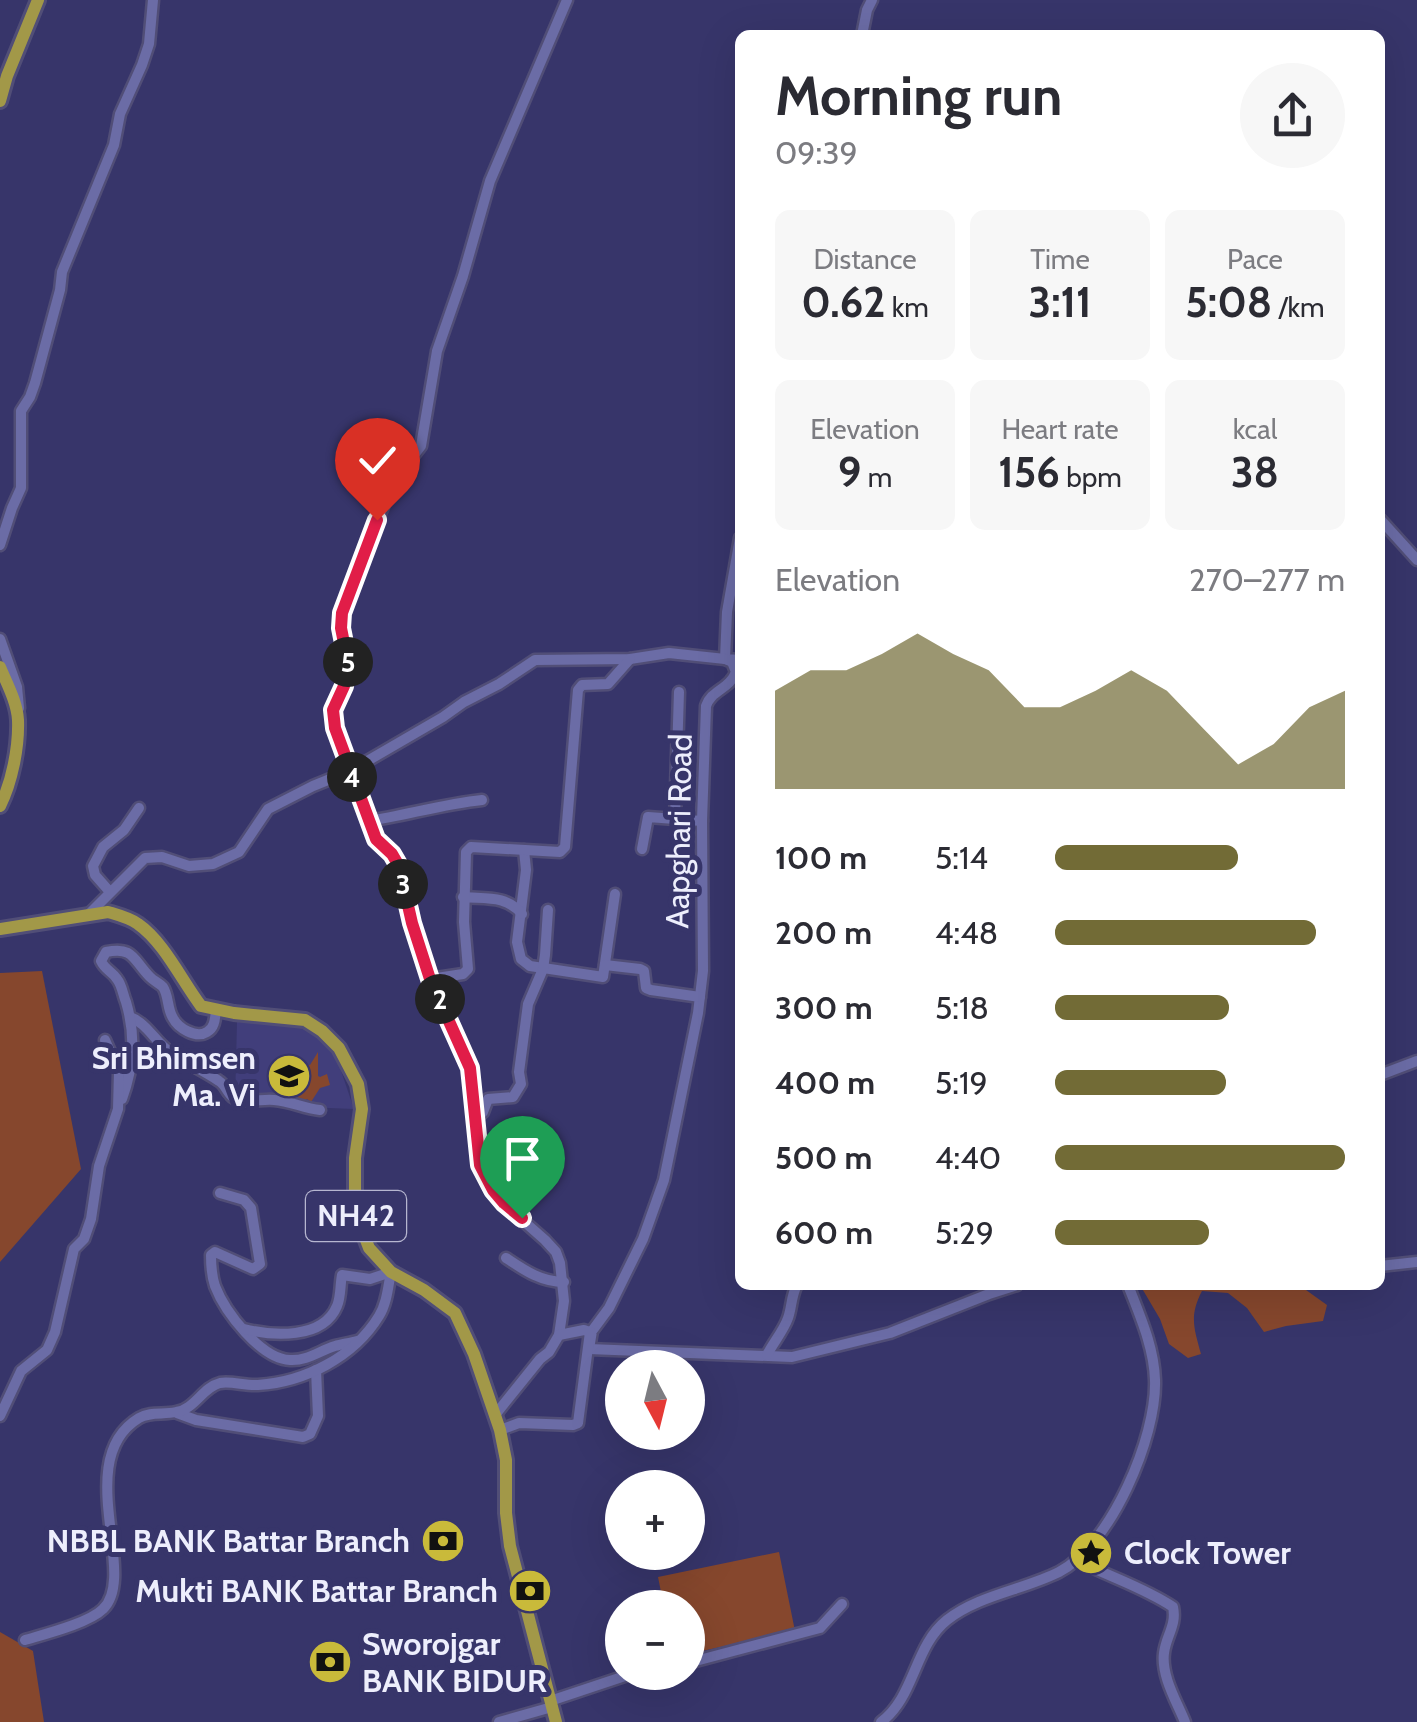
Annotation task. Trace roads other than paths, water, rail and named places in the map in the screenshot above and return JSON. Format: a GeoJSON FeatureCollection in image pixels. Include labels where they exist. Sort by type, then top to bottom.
{"type":"FeatureCollection","features":[{"type":"Feature","properties":{"kind":"main road"},"geometry":{"type":"LineString","coordinates":[[0,101],[38,0]]}},
{"type":"Feature","properties":{"kind":"main road"},"geometry":{"type":"LineString","coordinates":[[0,667],[14,698],[18,719],[7,792],[0,806]]}},
{"type":"Feature","properties":{"kind":"main road"},"geometry":{"type":"LineString","coordinates":[[0,928],[108,912],[138,924],[178,970],[201,1006],[216,1010]]}},
{"type":"Feature","properties":{"kind":"main road","name":"NH42"},"geometry":{"type":"LineString","coordinates":[[216,1010],[305,1020],[339,1048],[358,1084],[362,1109],[355,1158],[354,1211],[369,1248],[390,1272],[455,1313],[474,1354],[500,1430],[506,1460],[510,1546],[556,1722]]}},
{"type":"Feature","properties":{"kind":"street"},"geometry":{"type":"LineString","coordinates":[[0,545],[21,488],[21,411],[35,383],[62,272],[142,65],[154,0]]}},
{"type":"Feature","properties":{"kind":"street"},"geometry":{"type":"LineString","coordinates":[[494,1414],[549,1352],[558,1335],[564,1282],[556,1252],[504,1203],[480,1165],[470,1068],[430,979],[399,866],[376,839],[369,821],[335,728],[333,710],[344,686],[348,663],[342,613],[394,481],[420,446],[437,351],[490,181],[567,0]]}},
{"type":"Feature","properties":{"kind":"street"},"geometry":{"type":"LineString","coordinates":[[863,30],[872,0]]}},
{"type":"Feature","properties":{"kind":"street"},"geometry":{"type":"LineString","coordinates":[[1385,525],[1417,560]]}},
{"type":"Feature","properties":{"kind":"street"},"geometry":{"type":"LineString","coordinates":[[725,659],[727,612],[735,566]]}},
{"type":"Feature","properties":{"kind":"street"},"geometry":{"type":"LineString","coordinates":[[0,639],[20,698],[18,719]]}},
{"type":"Feature","properties":{"kind":"street"},"geometry":{"type":"LineString","coordinates":[[87,916],[145,858],[162,858],[189,866],[214,864],[239,852],[268,809],[350,771],[535,660],[630,659],[668,653],[735,660]]}},
{"type":"Feature","properties":{"kind":"street"},"geometry":{"type":"LineString","coordinates":[[430,979],[467,972],[463,897],[466,852],[472,848],[560,852],[565,848],[578,690],[582,685],[608,684],[630,659]]}},
{"type":"Feature","properties":{"kind":"street","name":"Aapghari Road"},"geometry":{"type":"LineString","coordinates":[[725,659],[735,670]]}},
{"type":"Feature","properties":{"kind":"street","name":"Aapghari Road"},"geometry":{"type":"LineString","coordinates":[[500,1430],[519,1423],[578,1423],[592,1331],[609,1308],[643,1239],[664,1180],[703,971],[706,706],[710,696],[731,683],[735,674]]}},
{"type":"Feature","properties":{"kind":"street"},"geometry":{"type":"LineString","coordinates":[[674,819],[679,692]]}},
{"type":"Feature","properties":{"kind":"street"},"geometry":{"type":"LineString","coordinates":[[369,821],[482,800]]}},
{"type":"Feature","properties":{"kind":"street"},"geometry":{"type":"LineString","coordinates":[[110,892],[95,876],[93,866],[102,847],[124,830],[139,808]]}},
{"type":"Feature","properties":{"kind":"street"},"geometry":{"type":"LineString","coordinates":[[642,849],[648,817],[702,821]]}},
{"type":"Feature","properties":{"kind":"street"},"geometry":{"type":"LineString","coordinates":[[524,850],[526,870],[516,942],[522,959],[530,966],[603,977],[615,894]]}},
{"type":"Feature","properties":{"kind":"street"},"geometry":{"type":"LineString","coordinates":[[463,897],[500,898],[514,904],[522,914]]}},
{"type":"Feature","properties":{"kind":"street"},"geometry":{"type":"LineString","coordinates":[[476,1119],[488,1099],[514,1097],[521,1084],[519,1072],[528,1004],[542,969],[548,910]]}},
{"type":"Feature","properties":{"kind":"street"},"geometry":{"type":"LineString","coordinates":[[0,1416],[21,1371],[47,1350],[55,1332],[74,1249],[84,1239],[91,1219],[99,1166],[131,1073],[130,1018],[119,981],[101,962],[106,952],[120,949],[134,956],[163,988],[173,1020],[183,1028],[196,1034],[207,1032],[214,1025],[216,1010]]}},
{"type":"Feature","properties":{"kind":"street"},"geometry":{"type":"LineString","coordinates":[[605,965],[640,969],[646,988],[651,990],[700,997]]}},
{"type":"Feature","properties":{"kind":"street"},"geometry":{"type":"LineString","coordinates":[[130,1018],[142,1022],[170,1052],[222,1082],[237,1100],[285,1101],[320,1110]]}},
{"type":"Feature","properties":{"kind":"street"},"geometry":{"type":"LineString","coordinates":[[105,1040],[119,1072],[118,1109]]}},
{"type":"Feature","properties":{"kind":"street"},"geometry":{"type":"LineString","coordinates":[[1385,1073],[1417,1062]]}},
{"type":"Feature","properties":{"kind":"street"},"geometry":{"type":"LineString","coordinates":[[220,1193],[244,1200],[251,1208],[260,1264],[254,1269],[216,1252],[211,1255],[215,1287],[257,1346],[287,1360],[304,1359],[358,1341]]}},
{"type":"Feature","properties":{"kind":"street"},"geometry":{"type":"LineString","coordinates":[[506,1258],[529,1273],[564,1282]]}},
{"type":"Feature","properties":{"kind":"street"},"geometry":{"type":"LineString","coordinates":[[1385,1265],[1417,1262]]}},
{"type":"Feature","properties":{"kind":"street"},"geometry":{"type":"LineString","coordinates":[[26,1640],[79,1622],[103,1609],[112,1593],[114,1568],[107,1482],[112,1450],[123,1430],[142,1416],[184,1409],[222,1382],[254,1386],[299,1377],[340,1357],[379,1317],[390,1272],[370,1278],[342,1275],[338,1304],[320,1326],[276,1334],[244,1329]]}},
{"type":"Feature","properties":{"kind":"street"},"geometry":{"type":"LineString","coordinates":[[767,1356],[788,1322],[795,1290]]}},
{"type":"Feature","properties":{"kind":"street"},"geometry":{"type":"LineString","coordinates":[[705,1354],[792,1357],[890,1333],[1001,1290]]}},
{"type":"Feature","properties":{"kind":"street"},"geometry":{"type":"LineString","coordinates":[[882,1722],[898,1705],[921,1654],[944,1622],[966,1608],[1060,1572],[1077,1560],[1090,1548],[1132,1479],[1148,1432],[1156,1384],[1154,1358],[1130,1290]]}},
{"type":"Feature","properties":{"kind":"street"},"geometry":{"type":"LineString","coordinates":[[558,1335],[584,1330],[590,1332],[589,1350],[605,1351]]}},
{"type":"Feature","properties":{"kind":"street"},"geometry":{"type":"LineString","coordinates":[[176,1412],[196,1420],[304,1437],[310,1434],[318,1416],[316,1370]]}},
{"type":"Feature","properties":{"kind":"street"},"geometry":{"type":"LineString","coordinates":[[1077,1560],[1173,1607],[1175,1619],[1164,1653],[1165,1672],[1185,1722]]}},
{"type":"Feature","properties":{"kind":"street"},"geometry":{"type":"LineString","coordinates":[[705,1659],[820,1628],[842,1604]]}},
{"type":"Feature","properties":{"kind":"street"},"geometry":{"type":"LineString","coordinates":[[499,1722],[605,1684]]}},
{"type":"Feature","properties":{"kind":"place","name":"Sri Bhimsen Ma. Vi"},"geometry":{"type":"Point","coordinates":[289,1076]}},
{"type":"Feature","properties":{"kind":"place","name":"NBBL BANK Battar Branch"},"geometry":{"type":"Point","coordinates":[443,1541]}},
{"type":"Feature","properties":{"kind":"place","name":"Clock Tower"},"geometry":{"type":"Point","coordinates":[1091,1553]}},
{"type":"Feature","properties":{"kind":"place","name":"Mukti BANK Battar Branch"},"geometry":{"type":"Point","coordinates":[530,1591]}},
{"type":"Feature","properties":{"kind":"place","name":"Sworojgar BANK BIDUR"},"geometry":{"type":"Point","coordinates":[330,1662]}}]}
